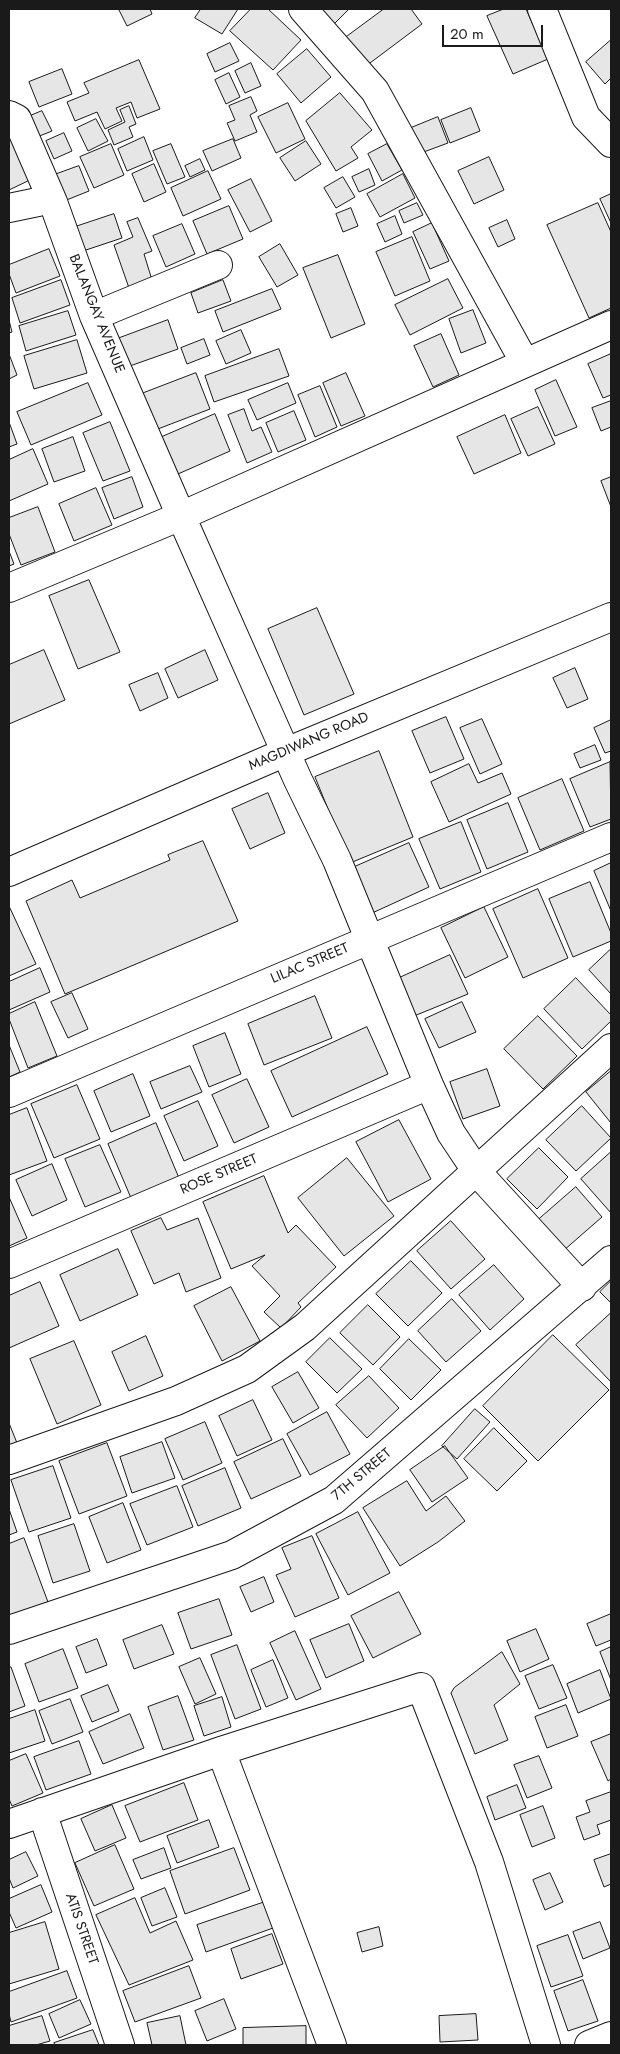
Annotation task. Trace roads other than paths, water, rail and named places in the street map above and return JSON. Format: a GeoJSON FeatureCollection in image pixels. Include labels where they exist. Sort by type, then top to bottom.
{"type":"FeatureCollection","features":[{"type":"Feature","properties":{"kind":"street"},"geometry":{"type":"LineString","coordinates":[[303,9],[375,91],[525,363]]}},
{"type":"Feature","properties":{"kind":"street"},"geometry":{"type":"LineString","coordinates":[[542,9],[586,117],[611,143]]}},
{"type":"Feature","properties":{"kind":"street","name":"BALANGAY AVENUE"},"geometry":{"type":"LineString","coordinates":[[9,115],[17,119],[50,196],[94,316],[286,752],[337,860],[429,1085],[452,1133],[477,1172],[582,1287]]}},
{"type":"Feature","properties":{"kind":"street"},"geometry":{"type":"LineString","coordinates":[[9,208],[38,202],[50,196]]}},
{"type":"Feature","properties":{"kind":"street"},"geometry":{"type":"LineString","coordinates":[[94,316],[218,265]]}},
{"type":"Feature","properties":{"kind":"street"},"geometry":{"type":"LineString","coordinates":[[9,588],[181,516],[611,325]]}},
{"type":"Feature","properties":{"kind":"street","name":"MAGDIWANG ROAD"},"geometry":{"type":"LineString","coordinates":[[9,872],[286,752],[611,616]]}},
{"type":"Feature","properties":{"kind":"street","name":"LILAC STREET"},"geometry":{"type":"LineString","coordinates":[[9,1093],[369,938],[611,837]]}},
{"type":"Feature","properties":{"kind":"street"},"geometry":{"type":"LineString","coordinates":[[9,1460],[176,1401],[247,1369],[305,1327],[611,1048]]}},
{"type":"Feature","properties":{"kind":"street","name":"ROSE STREET"},"geometry":{"type":"LineString","coordinates":[[9,1264],[429,1085]]}},
{"type":"Feature","properties":{"kind":"street","name":"7TH STREET"},"geometry":{"type":"LineString","coordinates":[[9,1630],[232,1555],[334,1500],[611,1260]]}},
{"type":"Feature","properties":{"kind":"street"},"geometry":{"type":"LineString","coordinates":[[9,1824],[221,1751],[421,1687],[489,1862],[546,2045]]}},
{"type":"Feature","properties":{"kind":"street"},"geometry":{"type":"LineString","coordinates":[[221,1751],[332,2045]]}},
{"type":"Feature","properties":{"kind":"street","name":"ATIS STREET"},"geometry":{"type":"LineString","coordinates":[[42,1812],[120,2045]]}},
{"type":"Feature","properties":{"kind":"street"},"geometry":{"type":"LineString","coordinates":[[589,2045],[611,2036]]}}]}
